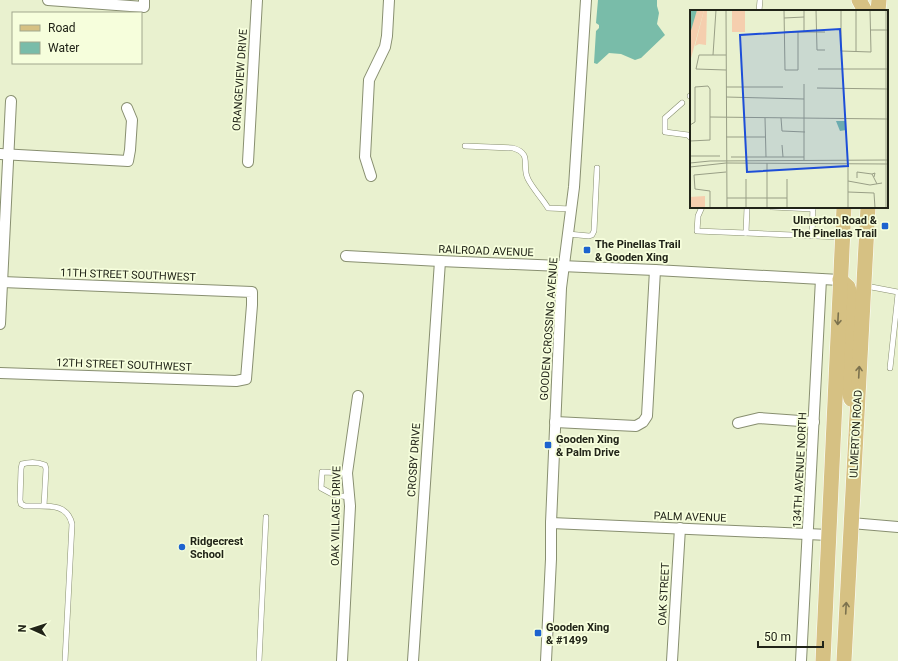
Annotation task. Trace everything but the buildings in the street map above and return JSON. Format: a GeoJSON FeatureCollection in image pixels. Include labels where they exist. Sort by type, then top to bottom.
{"type":"FeatureCollection","features":[{"type":"Feature","properties":{"kind":"main road"},"geometry":{"type":"LineString","coordinates":[[859,0],[864,10]]}},
{"type":"Feature","properties":{"kind":"main road"},"geometry":{"type":"LineString","coordinates":[[878,10],[879,0]]}},
{"type":"Feature","properties":{"kind":"main road","name":"ULMERTON ROAD"},"geometry":{"type":"LineString","coordinates":[[823,661],[844,208]]}},
{"type":"Feature","properties":{"kind":"main road"},"geometry":{"type":"LineString","coordinates":[[854,208],[851,265],[863,285]]}},
{"type":"Feature","properties":{"kind":"main road","name":"ULMERTON ROAD"},"geometry":{"type":"LineString","coordinates":[[844,661],[868,208]]}},
{"type":"Feature","properties":{"kind":"main road"},"geometry":{"type":"LineString","coordinates":[[840,280],[848,287],[850,294],[848,379],[849,391],[857,415]]}},
{"type":"Feature","properties":{"kind":"main road"},"geometry":{"type":"LineString","coordinates":[[835,388],[842,409],[843,424],[840,501],[842,510],[851,523]]}},
{"type":"Feature","properties":{"kind":"street"},"geometry":{"type":"LineString","coordinates":[[48,0],[144,3]]}},
{"type":"Feature","properties":{"kind":"street","name":"ORANGEVIEW DRIVE"},"geometry":{"type":"LineString","coordinates":[[248,162],[257,0]]}},
{"type":"Feature","properties":{"kind":"street"},"geometry":{"type":"LineString","coordinates":[[371,176],[365,157],[369,80],[385,46],[389,0]]}},
{"type":"Feature","properties":{"kind":"street","name":"GOODEN CROSSING AVENUE"},"geometry":{"type":"LineString","coordinates":[[546,661],[559,326],[564,266],[575,179],[586,0]]}},
{"type":"Feature","properties":{"kind":"street"},"geometry":{"type":"LineString","coordinates":[[0,324],[4,154],[11,101]]}},
{"type":"Feature","properties":{"kind":"street"},"geometry":{"type":"LineString","coordinates":[[4,154],[128,161],[132,120],[127,108]]}},
{"type":"Feature","properties":{"kind":"street","name":"RAILROAD AVENUE"},"geometry":{"type":"LineString","coordinates":[[346,256],[840,280]]}},
{"type":"Feature","properties":{"kind":"street","name":"CROSBY DRIVE"},"geometry":{"type":"LineString","coordinates":[[413,661],[440,261]]}},
{"type":"Feature","properties":{"kind":"street"},"geometry":{"type":"LineString","coordinates":[[556,422],[636,426],[643,422],[647,416],[655,270]]}},
{"type":"Feature","properties":{"kind":"street","name":"134TH AVENUE NORTH"},"geometry":{"type":"LineString","coordinates":[[802,661],[820,279]]}},
{"type":"Feature","properties":{"kind":"street","name":"11TH STREET SOUTHWEST"},"geometry":{"type":"LineString","coordinates":[[2,282],[252,292],[246,380]]}},
{"type":"Feature","properties":{"kind":"street","name":"12TH STREET SOUTHWEST"},"geometry":{"type":"LineString","coordinates":[[0,373],[236,381],[246,380]]}},
{"type":"Feature","properties":{"kind":"street","name":"OAK VILLAGE DRIVE"},"geometry":{"type":"LineString","coordinates":[[342,661],[350,506],[347,473],[358,396]]}},
{"type":"Feature","properties":{"kind":"street"},"geometry":{"type":"LineString","coordinates":[[738,423],[759,418],[814,422]]}},
{"type":"Feature","properties":{"kind":"street","name":"PALM AVENUE"},"geometry":{"type":"LineString","coordinates":[[551,523],[829,535]]}},
{"type":"Feature","properties":{"kind":"street"},"geometry":{"type":"LineString","coordinates":[[851,523],[898,527]]}},
{"type":"Feature","properties":{"kind":"street","name":"OAK STREET"},"geometry":{"type":"LineString","coordinates":[[672,661],[680,528]]}},
{"type":"Feature","properties":{"kind":"lane"},"geometry":{"type":"LineString","coordinates":[[759,10],[760,0]]}},
{"type":"Feature","properties":{"kind":"lane"},"geometry":{"type":"LineString","coordinates":[[682,103],[665,118],[665,132],[688,135],[690,137]]}},
{"type":"Feature","properties":{"kind":"lane"},"geometry":{"type":"LineString","coordinates":[[465,146],[513,148],[519,150],[524,154],[526,159],[527,178],[548,208],[571,209]]}},
{"type":"Feature","properties":{"kind":"lane"},"geometry":{"type":"LineString","coordinates":[[568,234],[589,236],[592,235],[594,231],[597,168]]}},
{"type":"Feature","properties":{"kind":"lane"},"geometry":{"type":"LineString","coordinates":[[702,208],[698,216],[697,231],[842,237]]}},
{"type":"Feature","properties":{"kind":"lane"},"geometry":{"type":"LineString","coordinates":[[746,233],[747,208]]}},
{"type":"Feature","properties":{"kind":"lane"},"geometry":{"type":"LineString","coordinates":[[812,236],[813,208]]}},
{"type":"Feature","properties":{"kind":"lane"},"geometry":{"type":"LineString","coordinates":[[863,285],[898,293],[897,319],[890,368]]}},
{"type":"Feature","properties":{"kind":"lane"},"geometry":{"type":"LineString","coordinates":[[44,506],[45,465],[41,463],[22,464],[20,484],[21,504],[25,506],[44,506],[63,509],[71,517],[72,524],[65,661]]}},
{"type":"Feature","properties":{"kind":"lane"},"geometry":{"type":"LineString","coordinates":[[347,473],[322,472],[321,488],[334,496],[349,497]]}},
{"type":"Feature","properties":{"kind":"lane"},"geometry":{"type":"LineString","coordinates":[[259,661],[266,517]]}},
{"type":"Feature","properties":{"kind":"water"},"geometry":{"type":"Polygon","coordinates":[[[598,0],[657,0],[659,13],[657,24],[665,35],[641,58],[635,60],[621,54],[609,53],[597,64],[594,63],[596,31],[599,28],[599,25],[596,23],[598,0]]]}},
{"type":"Feature","properties":{"kind":"place","name":"Ulmerton Road & The Pinellas Trail"},"geometry":{"type":"Point","coordinates":[885,226]}},
{"type":"Feature","properties":{"kind":"place","name":"The Pinellas Trail & Gooden Xing"},"geometry":{"type":"Point","coordinates":[587,250]}},
{"type":"Feature","properties":{"kind":"place","name":"Gooden Xing & Palm Drive"},"geometry":{"type":"Point","coordinates":[548,445]}},
{"type":"Feature","properties":{"kind":"place","name":"Ridgecrest School"},"geometry":{"type":"Point","coordinates":[182,547]}},
{"type":"Feature","properties":{"kind":"place","name":"Gooden Xing & #1499"},"geometry":{"type":"Point","coordinates":[538,633]}}]}
